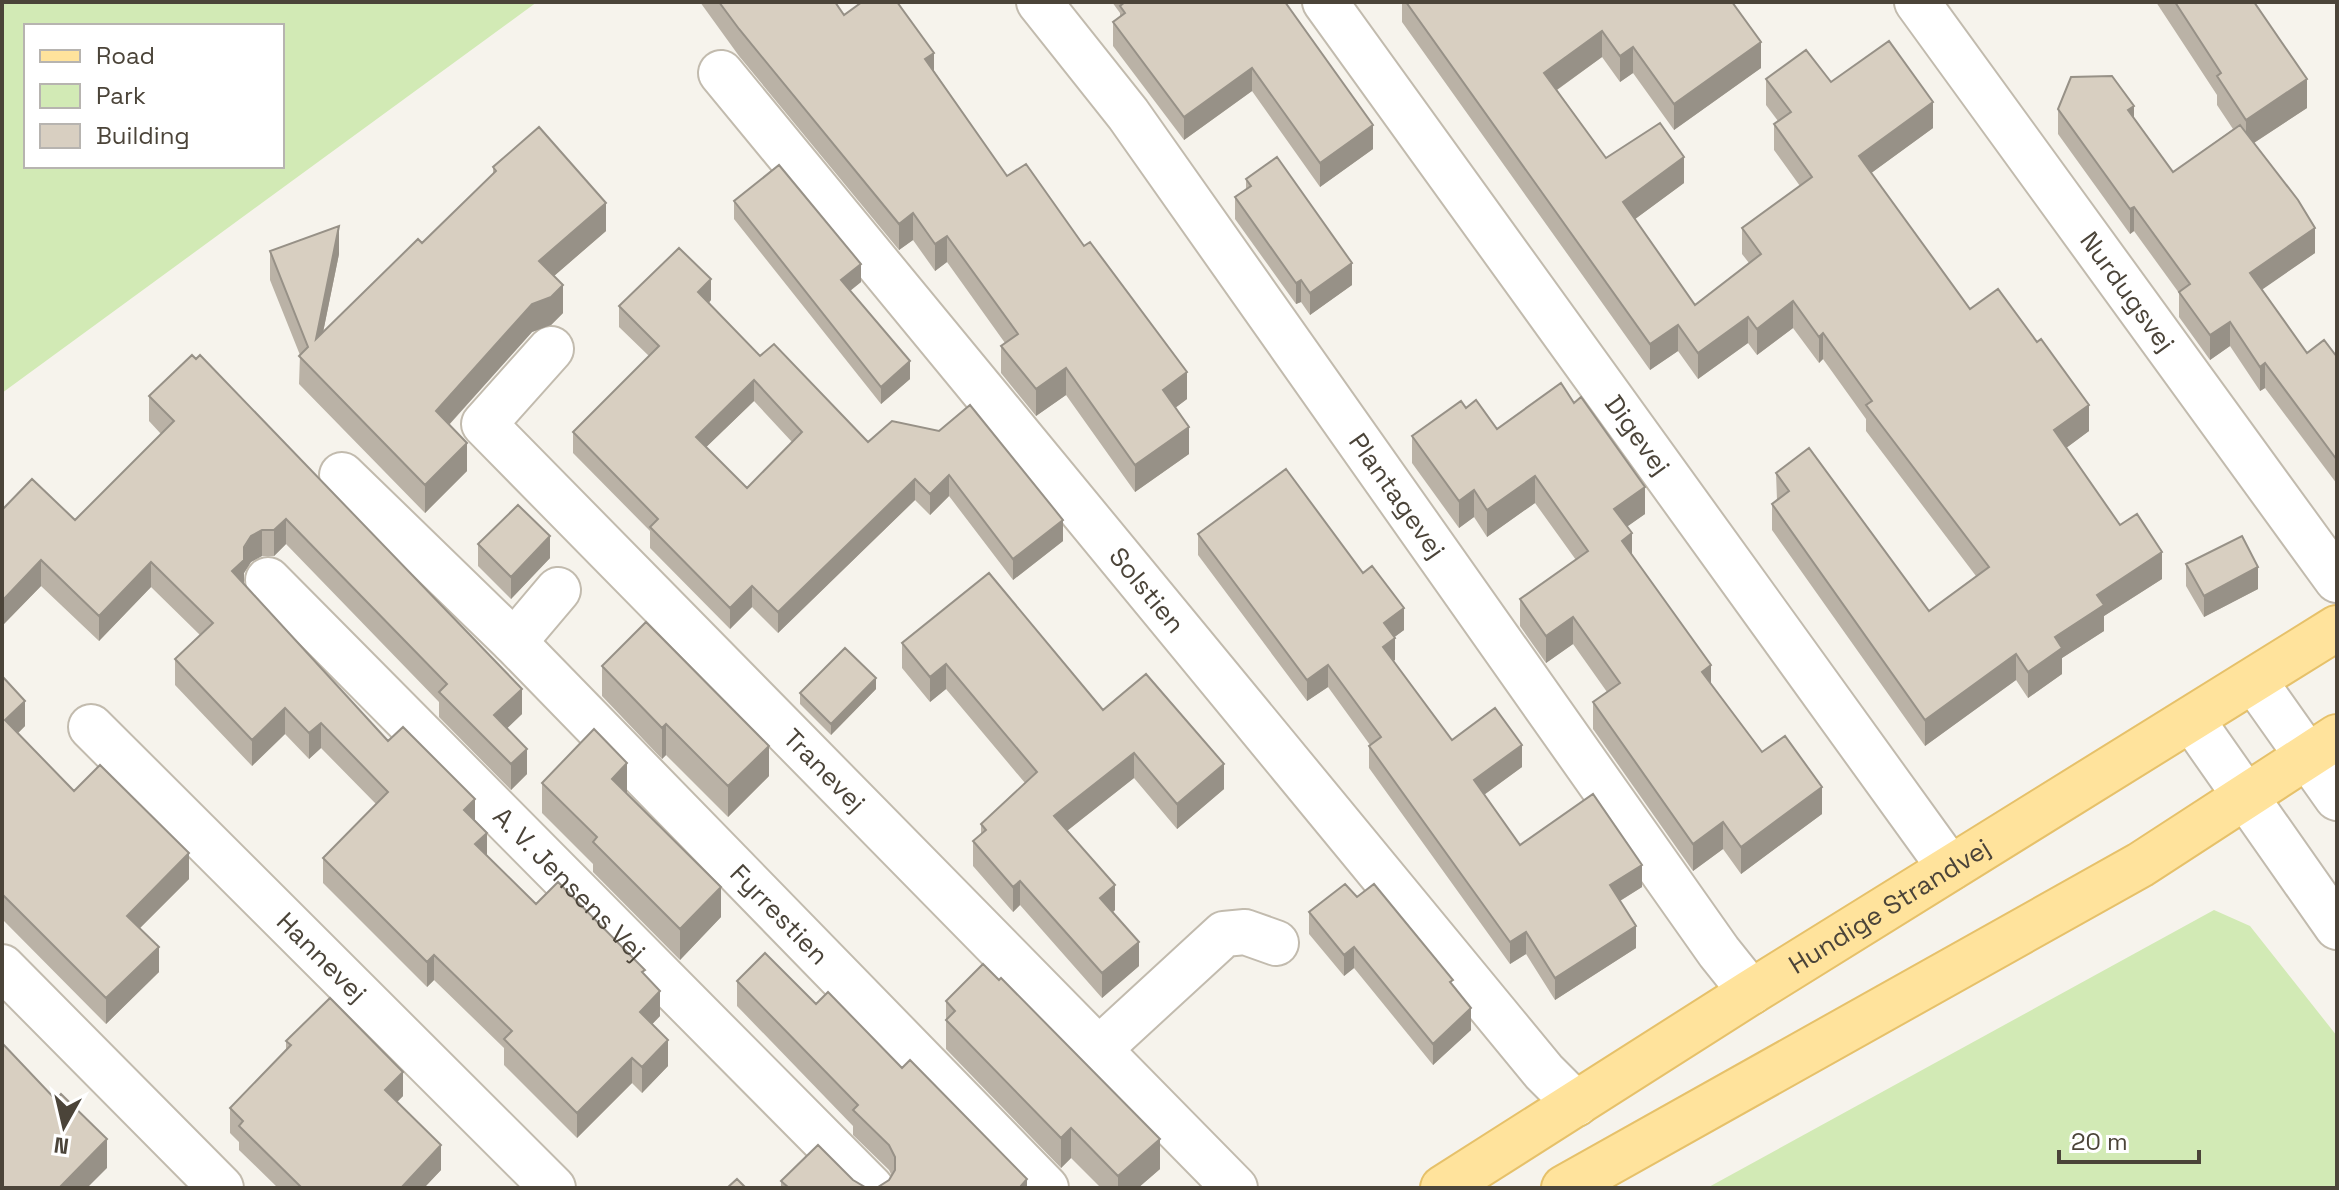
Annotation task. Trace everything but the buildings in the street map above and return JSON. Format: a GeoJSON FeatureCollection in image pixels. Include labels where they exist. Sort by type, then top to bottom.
{"type":"FeatureCollection","features":[{"type":"Feature","properties":{"kind":"main road","name":"Hundige Strandvej"},"geometry":{"type":"LineString","coordinates":[[1443,1188],[1751,992],[2255,682],[2337,628]]}},
{"type":"Feature","properties":{"kind":"main road"},"geometry":{"type":"LineString","coordinates":[[1564,1188],[2140,865],[2322,747]]}},
{"type":"Feature","properties":{"kind":"street","name":"Plantagevej"},"geometry":{"type":"LineString","coordinates":[[1039,2],[1128,114],[1719,952],[1751,992]]}},
{"type":"Feature","properties":{"kind":"street","name":"Digevej"},"geometry":{"type":"LineString","coordinates":[[1325,2],[1950,868]]}},
{"type":"Feature","properties":{"kind":"street","name":"Nurdugsvej"},"geometry":{"type":"LineString","coordinates":[[1917,2],[2337,580]]}},
{"type":"Feature","properties":{"kind":"street","name":"Solstien"},"geometry":{"type":"LineString","coordinates":[[721,73],[1524,1047],[1576,1104]]}},
{"type":"Feature","properties":{"kind":"street","name":"Tranevej"},"geometry":{"type":"LineString","coordinates":[[551,349],[484,424],[1235,1188]]}},
{"type":"Feature","properties":{"kind":"street","name":"Fyrrestien"},"geometry":{"type":"LineString","coordinates":[[342,475],[514,642],[1046,1188]]}},
{"type":"Feature","properties":{"kind":"street","name":"A. V. Jensens Vej"},"geometry":{"type":"LineString","coordinates":[[268,580],[871,1188]]}},
{"type":"Feature","properties":{"kind":"street"},"geometry":{"type":"LineString","coordinates":[[514,642],[558,590]]}},
{"type":"Feature","properties":{"kind":"street"},"geometry":{"type":"LineString","coordinates":[[2255,682],[2322,747],[2337,798]]}},
{"type":"Feature","properties":{"kind":"street"},"geometry":{"type":"LineString","coordinates":[[2192,720],[2337,927]]}},
{"type":"Feature","properties":{"kind":"street","name":"Hannevej"},"geometry":{"type":"LineString","coordinates":[[91,727],[553,1188]]}},
{"type":"Feature","properties":{"kind":"street"},"geometry":{"type":"LineString","coordinates":[[1099,1049],[1224,934],[1245,932],[1276,943]]}},
{"type":"Feature","properties":{"kind":"street"},"geometry":{"type":"LineString","coordinates":[[2,967],[221,1188]]}},
{"type":"Feature","properties":{"kind":"green space"},"geometry":{"type":"Polygon","coordinates":[[[2,2],[537,2],[2,393],[2,2]]]}},
{"type":"Feature","properties":{"kind":"green space"},"geometry":{"type":"Polygon","coordinates":[[[2214,910],[2250,926],[2337,1036],[2337,1188],[1707,1188],[2214,910]]]}}]}
